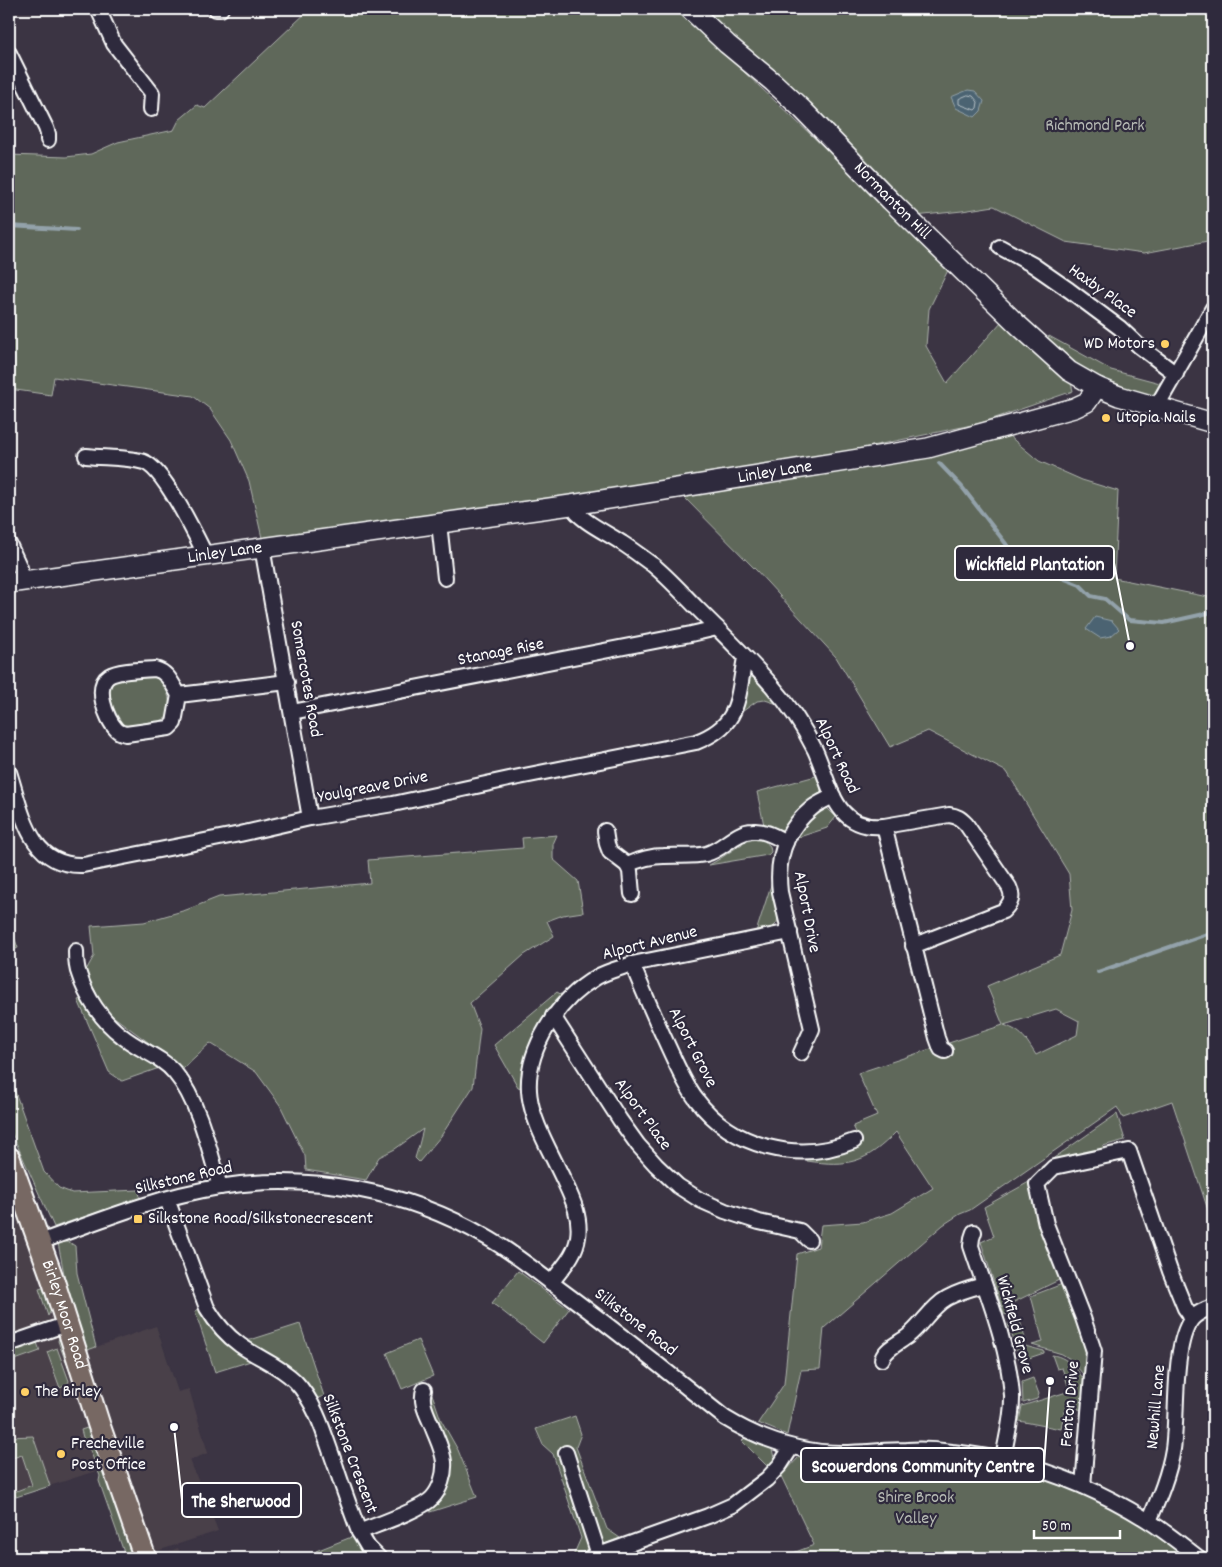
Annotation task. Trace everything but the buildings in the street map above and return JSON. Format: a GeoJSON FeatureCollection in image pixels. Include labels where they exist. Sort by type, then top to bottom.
{"type":"FeatureCollection","features":[{"type":"Feature","properties":{"kind":"main road","name":"Birley Moor Road"},"geometry":{"type":"LineString","coordinates":[[9,1158],[40,1242],[144,1558]]}},
{"type":"Feature","properties":{"kind":"street"},"geometry":{"type":"LineString","coordinates":[[98,9],[114,44],[152,92],[151,109]]}},
{"type":"Feature","properties":{"kind":"street"},"geometry":{"type":"LineString","coordinates":[[216,9],[221,9]]}},
{"type":"Feature","properties":{"kind":"street","name":"Normanton Hill"},"geometry":{"type":"LineString","coordinates":[[690,9],[803,110],[891,201],[1030,337],[1069,371],[1097,388],[1119,396],[1213,423]]}},
{"type":"Feature","properties":{"kind":"street"},"geometry":{"type":"LineString","coordinates":[[9,56],[46,128],[48,140]]}},
{"type":"Feature","properties":{"kind":"street","name":"Haxby Place"},"geometry":{"type":"LineString","coordinates":[[1000,247],[1033,265],[1069,290],[1120,328],[1139,346],[1176,374]]}},
{"type":"Feature","properties":{"kind":"street"},"geometry":{"type":"LineString","coordinates":[[1158,407],[1213,308]]}},
{"type":"Feature","properties":{"kind":"street","name":"Linley Lane"},"geometry":{"type":"LineString","coordinates":[[16,582],[571,505],[928,448],[1074,408],[1087,402],[1097,388]]}},
{"type":"Feature","properties":{"kind":"street"},"geometry":{"type":"LineString","coordinates":[[86,456],[132,460],[150,465],[160,476],[182,510],[206,556]]}},
{"type":"Feature","properties":{"kind":"street","name":"Alport Road"},"geometry":{"type":"LineString","coordinates":[[571,505],[576,513],[624,544],[654,567],[717,628],[773,687],[805,731],[833,796],[839,808],[847,816],[873,827],[949,815],[960,818],[966,824],[1009,887],[1012,899],[1004,911],[913,946]]}},
{"type":"Feature","properties":{"kind":"street"},"geometry":{"type":"LineString","coordinates":[[439,523],[445,578]]}},
{"type":"Feature","properties":{"kind":"street"},"geometry":{"type":"LineString","coordinates":[[9,544],[20,568],[16,582]]}},
{"type":"Feature","properties":{"kind":"street","name":"Somercotes Road"},"geometry":{"type":"LineString","coordinates":[[262,547],[310,818]]}},
{"type":"Feature","properties":{"kind":"street","name":"Stanage Rise"},"geometry":{"type":"LineString","coordinates":[[292,712],[675,638],[717,628]]}},
{"type":"Feature","properties":{"kind":"street","name":"Youlgreave Drive"},"geometry":{"type":"LineString","coordinates":[[9,772],[28,828],[38,847],[53,859],[73,866],[83,865],[696,742],[708,738],[733,714],[738,701],[745,658]]}},
{"type":"Feature","properties":{"kind":"street"},"geometry":{"type":"LineString","coordinates":[[155,669],[168,676],[179,696],[174,723],[169,728],[126,734],[120,733],[115,729],[104,709],[102,684],[108,677],[118,673],[155,669]]}},
{"type":"Feature","properties":{"kind":"street"},"geometry":{"type":"LineString","coordinates":[[179,696],[287,682]]}},
{"type":"Feature","properties":{"kind":"street","name":"Alport Drive"},"geometry":{"type":"LineString","coordinates":[[801,1053],[812,1029],[780,892],[779,862],[792,830],[802,817],[814,807],[833,796]]}},
{"type":"Feature","properties":{"kind":"street"},"geometry":{"type":"LineString","coordinates":[[884,826],[937,1041],[941,1049],[945,1051]]}},
{"type":"Feature","properties":{"kind":"street"},"geometry":{"type":"LineString","coordinates":[[605,831],[610,852],[627,865],[630,871],[632,894]]}},
{"type":"Feature","properties":{"kind":"street"},"geometry":{"type":"LineString","coordinates":[[627,865],[636,861],[662,856],[705,854],[720,848],[744,832],[761,832],[786,842]]}},
{"type":"Feature","properties":{"kind":"street","name":"Alport Avenue"},"geometry":{"type":"LineString","coordinates":[[551,1283],[575,1250],[578,1238],[578,1224],[572,1197],[533,1112],[529,1097],[528,1081],[533,1054],[553,1016],[566,1001],[598,976],[632,964],[790,932]]}},
{"type":"Feature","properties":{"kind":"street"},"geometry":{"type":"LineString","coordinates":[[76,951],[78,974],[101,1016],[122,1036],[166,1063],[186,1088],[204,1134],[220,1187]]}},
{"type":"Feature","properties":{"kind":"street","name":"Alport Grove"},"geometry":{"type":"LineString","coordinates":[[632,964],[660,1031],[694,1096],[702,1107],[720,1123],[751,1142],[781,1150],[819,1151],[854,1141]]}},
{"type":"Feature","properties":{"kind":"street","name":"Alport Place"},"geometry":{"type":"LineString","coordinates":[[553,1016],[638,1145],[656,1166],[678,1186],[700,1200],[725,1211],[759,1222],[800,1231],[809,1240]]}},
{"type":"Feature","properties":{"kind":"street","name":"Fenton Drive"},"geometry":{"type":"LineString","coordinates":[[1083,1486],[1094,1351],[1046,1224],[1037,1184],[1054,1167],[1129,1151],[1170,1270],[1185,1308],[1192,1318]]}},
{"type":"Feature","properties":{"kind":"street","name":"Silkstone Road"},"geometry":{"type":"LineString","coordinates":[[40,1242],[104,1218],[167,1199],[220,1187],[279,1182],[317,1184],[383,1194],[419,1206],[454,1221],[485,1236],[513,1253],[725,1418],[757,1435],[791,1448],[842,1453],[929,1450],[1003,1459],[1058,1476],[1104,1495],[1149,1521],[1199,1558]]}},
{"type":"Feature","properties":{"kind":"street","name":"Silkstone Crescent"},"geometry":{"type":"LineString","coordinates":[[167,1199],[207,1308],[226,1334],[240,1346],[280,1369],[294,1380],[310,1402],[317,1415],[359,1532],[368,1547],[379,1558]]}},
{"type":"Feature","properties":{"kind":"street","name":"Wickfield Grove"},"geometry":{"type":"LineString","coordinates":[[974,1232],[971,1246],[1002,1343],[1012,1396],[1003,1459]]}},
{"type":"Feature","properties":{"kind":"street"},"geometry":{"type":"LineString","coordinates":[[882,1359],[888,1349],[909,1335],[938,1304],[947,1298],[984,1285]]}},
{"type":"Feature","properties":{"kind":"street"},"geometry":{"type":"LineString","coordinates":[[1192,1318],[1213,1307]]}},
{"type":"Feature","properties":{"kind":"street","name":"Newhill Lane"},"geometry":{"type":"LineString","coordinates":[[1149,1521],[1170,1465],[1174,1447],[1180,1353],[1187,1326],[1192,1318]]}},
{"type":"Feature","properties":{"kind":"street"},"geometry":{"type":"LineString","coordinates":[[9,1344],[67,1324]]}},
{"type":"Feature","properties":{"kind":"street"},"geometry":{"type":"LineString","coordinates":[[359,1532],[422,1506],[432,1498],[438,1488],[443,1476],[444,1463],[441,1450],[422,1402],[424,1390]]}},
{"type":"Feature","properties":{"kind":"street"},"geometry":{"type":"LineString","coordinates":[[566,1453],[594,1557],[708,1516],[733,1505],[767,1479],[780,1465],[791,1448]]}},
{"type":"Feature","properties":{"kind":"shaded area"},"geometry":{"type":"Polygon","coordinates":[[[9,1158],[85,1351],[156,1326],[178,1392],[189,1389],[208,1453],[190,1460],[218,1531],[136,1558],[102,1469],[9,1499],[9,1158]]]}},
{"type":"Feature","properties":{"kind":"shaded area"},"geometry":{"type":"Polygon","coordinates":[[[178,1548],[182,1558],[153,1558],[178,1548]]]}},
{"type":"Feature","properties":{"kind":"green space"},"geometry":{"type":"Polygon","coordinates":[[[310,9],[677,9],[909,227],[951,264],[929,309],[926,346],[947,383],[1002,321],[1071,383],[1073,391],[981,423],[848,451],[543,501],[262,538],[249,481],[231,440],[210,409],[193,396],[54,377],[51,395],[9,389],[9,155],[66,157],[91,154],[118,142],[174,130],[179,120],[197,105],[205,108],[310,9]]]}},
{"type":"Feature","properties":{"kind":"green space","name":"Richmond Park"},"geometry":{"type":"Polygon","coordinates":[[[696,9],[1213,9],[1213,240],[1144,253],[1066,242],[994,206],[915,216],[696,9]]]}},
{"type":"Feature","properties":{"kind":"green space"},"geometry":{"type":"Polygon","coordinates":[[[1049,336],[1111,370],[1160,383],[1154,394],[1149,395],[1120,387],[1094,375],[1069,359],[1046,340],[1049,336]]]}},
{"type":"Feature","properties":{"kind":"green space"},"geometry":{"type":"Polygon","coordinates":[[[1003,431],[1039,461],[1082,480],[1118,491],[1114,578],[1213,598],[1213,1212],[1209,1213],[1172,1101],[1123,1118],[1117,1107],[970,1210],[943,1225],[824,1328],[820,1369],[801,1370],[787,1435],[758,1423],[784,1384],[797,1254],[818,1247],[821,1225],[863,1222],[892,1213],[933,1188],[896,1132],[866,1156],[846,1163],[807,1161],[807,1156],[839,1152],[862,1144],[853,1126],[877,1116],[858,1073],[1003,1025],[987,986],[1060,955],[1072,910],[1069,874],[1007,772],[928,731],[890,747],[836,657],[756,570],[682,495],[1003,431]],[[1056,1009],[1004,1025],[1023,1036],[1036,1055],[1077,1035],[1079,1021],[1056,1009]]]}},
{"type":"Feature","properties":{"kind":"green space"},"geometry":{"type":"Polygon","coordinates":[[[152,675],[162,682],[165,687],[169,698],[169,716],[161,721],[124,726],[112,703],[110,690],[112,685],[120,680],[152,675]]]}},
{"type":"Feature","properties":{"kind":"green space"},"geometry":{"type":"Polygon","coordinates":[[[753,677],[759,680],[781,705],[765,700],[757,701],[739,714],[749,678],[753,677]]]}},
{"type":"Feature","properties":{"kind":"green space"},"geometry":{"type":"Polygon","coordinates":[[[816,776],[821,792],[806,804],[783,830],[776,830],[764,825],[757,792],[816,776]]]}},
{"type":"Feature","properties":{"kind":"green space"},"geometry":{"type":"Polygon","coordinates":[[[827,808],[836,817],[827,828],[793,839],[812,815],[827,808]]]}},
{"type":"Feature","properties":{"kind":"green space"},"geometry":{"type":"Polygon","coordinates":[[[557,835],[553,844],[553,859],[578,881],[583,912],[563,915],[547,921],[554,936],[524,955],[470,1003],[480,1029],[473,1087],[441,1136],[419,1162],[415,1158],[423,1129],[395,1149],[379,1157],[366,1180],[306,1170],[305,1156],[280,1105],[256,1072],[210,1043],[183,1068],[106,1011],[85,972],[94,956],[91,926],[144,922],[186,910],[219,897],[370,883],[368,860],[523,848],[522,838],[557,835]]]}},
{"type":"Feature","properties":{"kind":"green space"},"geometry":{"type":"Polygon","coordinates":[[[755,838],[763,840],[770,846],[771,852],[768,855],[709,865],[743,844],[755,838]]]}},
{"type":"Feature","properties":{"kind":"green space"},"geometry":{"type":"Polygon","coordinates":[[[772,882],[779,911],[777,923],[770,930],[756,932],[772,882]]]}},
{"type":"Feature","properties":{"kind":"green space"},"geometry":{"type":"Polygon","coordinates":[[[9,923],[18,948],[9,952],[9,923]]]}},
{"type":"Feature","properties":{"kind":"green space"},"geometry":{"type":"Polygon","coordinates":[[[557,992],[562,995],[537,1030],[529,1049],[522,1088],[518,1087],[494,1045],[557,992]]]}},
{"type":"Feature","properties":{"kind":"green space"},"geometry":{"type":"Polygon","coordinates":[[[84,998],[162,1067],[122,1081],[109,1072],[78,1000],[84,998]]]}},
{"type":"Feature","properties":{"kind":"green space"},"geometry":{"type":"Polygon","coordinates":[[[9,1075],[44,1172],[59,1188],[72,1193],[139,1190],[140,1198],[54,1227],[9,1127],[9,1075]]]}},
{"type":"Feature","properties":{"kind":"green space"},"geometry":{"type":"Polygon","coordinates":[[[1117,1114],[1125,1140],[1103,1146],[1105,1152],[1042,1170],[1041,1167],[1117,1114]]]}},
{"type":"Feature","properties":{"kind":"green space"},"geometry":{"type":"Polygon","coordinates":[[[1038,1177],[1052,1261],[1063,1277],[1012,1303],[1016,1312],[1008,1315],[1004,1314],[981,1242],[994,1236],[984,1207],[1038,1177]]]}},
{"type":"Feature","properties":{"kind":"green space"},"geometry":{"type":"Polygon","coordinates":[[[69,1242],[75,1246],[77,1273],[96,1347],[85,1351],[66,1284],[58,1243],[69,1242]]]}},
{"type":"Feature","properties":{"kind":"green space"},"geometry":{"type":"Polygon","coordinates":[[[518,1271],[569,1309],[543,1343],[492,1303],[518,1271]]]}},
{"type":"Feature","properties":{"kind":"green space"},"geometry":{"type":"Polygon","coordinates":[[[1065,1283],[1093,1351],[1090,1382],[1070,1359],[1062,1354],[1032,1345],[1043,1342],[1031,1296],[1065,1283]]]}},
{"type":"Feature","properties":{"kind":"green space"},"geometry":{"type":"Polygon","coordinates":[[[46,1287],[51,1310],[48,1316],[39,1289],[46,1287]]]}},
{"type":"Feature","properties":{"kind":"green space"},"geometry":{"type":"Polygon","coordinates":[[[201,1308],[217,1333],[229,1345],[254,1360],[215,1372],[195,1311],[201,1308]]]}},
{"type":"Feature","properties":{"kind":"green space"},"geometry":{"type":"Polygon","coordinates":[[[1020,1321],[1026,1342],[1016,1345],[1008,1324],[1020,1321]]]}},
{"type":"Feature","properties":{"kind":"green space"},"geometry":{"type":"Polygon","coordinates":[[[300,1324],[324,1396],[315,1399],[244,1342],[300,1324]]]}},
{"type":"Feature","properties":{"kind":"green space"},"geometry":{"type":"Polygon","coordinates":[[[59,1338],[74,1378],[73,1381],[58,1341],[59,1338]]]}},
{"type":"Feature","properties":{"kind":"green space"},"geometry":{"type":"Polygon","coordinates":[[[36,1340],[40,1351],[15,1360],[12,1353],[15,1348],[36,1340]]]}},
{"type":"Feature","properties":{"kind":"green space"},"geometry":{"type":"Polygon","coordinates":[[[418,1340],[433,1376],[402,1389],[387,1353],[418,1340]]]}},
{"type":"Feature","properties":{"kind":"green space"},"geometry":{"type":"Polygon","coordinates":[[[1025,1346],[1044,1351],[1044,1353],[1020,1361],[1016,1347],[1025,1346]]]}},
{"type":"Feature","properties":{"kind":"green space"},"geometry":{"type":"Polygon","coordinates":[[[57,1348],[69,1381],[67,1385],[60,1388],[47,1352],[57,1348]]]}},
{"type":"Feature","properties":{"kind":"green space"},"geometry":{"type":"Polygon","coordinates":[[[1052,1355],[1058,1356],[1069,1363],[1090,1388],[1080,1465],[1077,1467],[1083,1410],[1074,1408],[1064,1412],[1061,1429],[1019,1421],[1022,1406],[1070,1391],[1062,1368],[1057,1369],[1052,1355]]]}},
{"type":"Feature","properties":{"kind":"green space"},"geometry":{"type":"Polygon","coordinates":[[[1033,1378],[1039,1394],[1037,1399],[1023,1403],[1022,1382],[1033,1378]]]}},
{"type":"Feature","properties":{"kind":"green space"},"geometry":{"type":"Polygon","coordinates":[[[432,1394],[441,1420],[458,1450],[477,1497],[430,1512],[430,1508],[443,1489],[428,1404],[432,1394]]]}},
{"type":"Feature","properties":{"kind":"green space"},"geometry":{"type":"Polygon","coordinates":[[[575,1416],[581,1434],[576,1447],[607,1529],[620,1538],[573,1556],[581,1538],[553,1454],[543,1445],[536,1429],[575,1416]]]}},
{"type":"Feature","properties":{"kind":"green space"},"geometry":{"type":"Polygon","coordinates":[[[87,1428],[100,1447],[137,1558],[126,1558],[99,1481],[100,1476],[90,1450],[86,1448],[81,1430],[87,1428]]]}},
{"type":"Feature","properties":{"kind":"green space"},"geometry":{"type":"Polygon","coordinates":[[[33,1436],[50,1486],[16,1497],[14,1492],[32,1485],[22,1455],[9,1459],[9,1437],[33,1436]]]}},
{"type":"Feature","properties":{"kind":"green space"},"geometry":{"type":"Polygon","coordinates":[[[746,1437],[772,1449],[775,1462],[769,1468],[742,1441],[746,1437]]]}},
{"type":"Feature","properties":{"kind":"green space","name":"Shire Brook Valley"},"geometry":{"type":"Polygon","coordinates":[[[895,1456],[931,1457],[992,1465],[1023,1472],[1081,1493],[1108,1506],[1135,1521],[1189,1558],[780,1558],[814,1545],[781,1476],[799,1457],[852,1461],[895,1456]]]}},
{"type":"Feature","properties":{"kind":"green space"},"geometry":{"type":"Polygon","coordinates":[[[354,1536],[369,1558],[319,1558],[316,1551],[354,1536]]]}},
{"type":"Feature","properties":{"kind":"water"},"geometry":{"type":"Polygon","coordinates":[[[968,90],[975,91],[984,101],[981,111],[975,117],[956,108],[951,97],[968,90]]]}},
{"type":"Feature","properties":{"kind":"water"},"geometry":{"type":"Polygon","coordinates":[[[1095,617],[1112,621],[1119,629],[1111,636],[1100,638],[1086,629],[1095,617]]]}},
{"type":"Feature","properties":{"kind":"waterway"},"geometry":{"type":"LineString","coordinates":[[9,226],[77,230]]}},
{"type":"Feature","properties":{"kind":"waterway"},"geometry":{"type":"LineString","coordinates":[[939,463],[962,487],[1010,549],[1057,576],[1080,585],[1091,596],[1105,599],[1129,620],[1164,623],[1213,612]]}},
{"type":"Feature","properties":{"kind":"waterway"},"geometry":{"type":"LineString","coordinates":[[1098,972],[1213,932]]}},
{"type":"Feature","properties":{"kind":"place","name":"WD Motors"},"geometry":{"type":"Point","coordinates":[1165,344]}},
{"type":"Feature","properties":{"kind":"place","name":"Utopia Nails"},"geometry":{"type":"Point","coordinates":[1106,418]}},
{"type":"Feature","properties":{"kind":"place","name":"Wickfield Plantation"},"geometry":{"type":"Point","coordinates":[1130,646]}},
{"type":"Feature","properties":{"kind":"place","name":"Silkstone Road/Silkstonecrescent"},"geometry":{"type":"Point","coordinates":[138,1219]}},
{"type":"Feature","properties":{"kind":"place","name":"Scowerdons Community Centre"},"geometry":{"type":"Point","coordinates":[1050,1381]}},
{"type":"Feature","properties":{"kind":"place","name":"The Birley"},"geometry":{"type":"Point","coordinates":[25,1392]}},
{"type":"Feature","properties":{"kind":"place","name":"The Sherwood"},"geometry":{"type":"Point","coordinates":[174,1427]}},
{"type":"Feature","properties":{"kind":"place","name":"Frecheville Post Office"},"geometry":{"type":"Point","coordinates":[61,1454]}}]}
